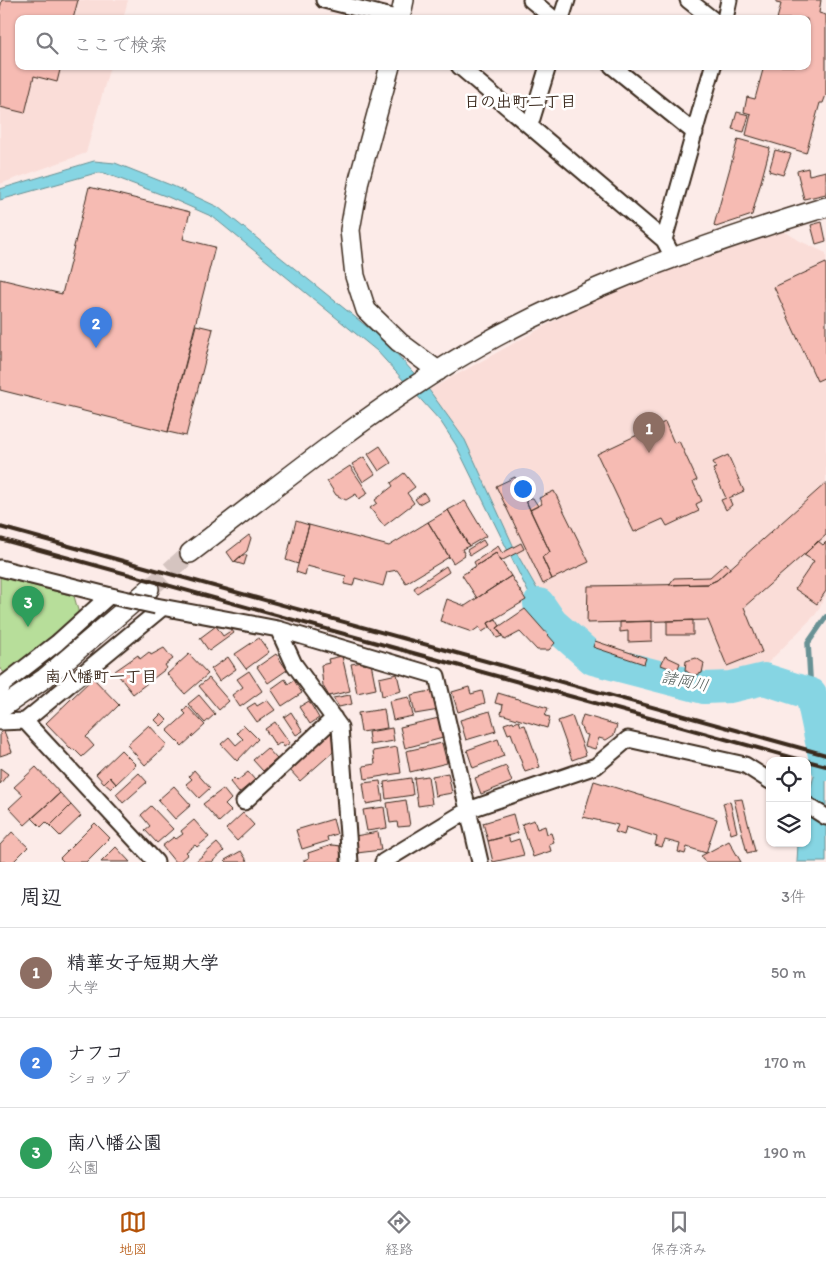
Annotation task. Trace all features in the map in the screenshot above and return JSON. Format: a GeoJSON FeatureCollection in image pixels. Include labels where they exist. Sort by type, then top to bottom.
{"type":"FeatureCollection","features":[{"type":"Feature","properties":{"kind":"street"},"geometry":{"type":"LineString","coordinates":[[324,0],[384,15]]}},
{"type":"Feature","properties":{"kind":"street"},"geometry":{"type":"LineString","coordinates":[[401,15],[404,0]]}},
{"type":"Feature","properties":{"kind":"street"},"geometry":{"type":"LineString","coordinates":[[532,0],[549,15]]}},
{"type":"Feature","properties":{"kind":"street"},"geometry":{"type":"LineString","coordinates":[[562,15],[567,0]]}},
{"type":"Feature","properties":{"kind":"street"},"geometry":{"type":"LineString","coordinates":[[688,0],[707,15]]}},
{"type":"Feature","properties":{"kind":"street"},"geometry":{"type":"LineString","coordinates":[[726,15],[729,0]]}},
{"type":"Feature","properties":{"kind":"street"},"geometry":{"type":"LineString","coordinates":[[389,70],[359,180],[350,230],[354,276],[366,310],[399,342],[438,371]]}},
{"type":"Feature","properties":{"kind":"street"},"geometry":{"type":"LineString","coordinates":[[463,70],[664,240],[673,257]]}},
{"type":"Feature","properties":{"kind":"street"},"geometry":{"type":"LineString","coordinates":[[530,125],[547,70]]}},
{"type":"Feature","properties":{"kind":"street"},"geometry":{"type":"LineString","coordinates":[[617,70],[695,133]]}},
{"type":"Feature","properties":{"kind":"street"},"geometry":{"type":"LineString","coordinates":[[664,240],[712,70]]}},
{"type":"Feature","properties":{"kind":"street"},"geometry":{"type":"LineString","coordinates":[[190,554],[297,471],[404,394],[438,371],[519,326],[600,286],[673,257],[738,234],[826,207]]}},
{"type":"Feature","properties":{"kind":"street"},"geometry":{"type":"LineString","coordinates":[[0,568],[159,607],[278,629],[437,676],[480,862]]}},
{"type":"Feature","properties":{"kind":"street"},"geometry":{"type":"LineString","coordinates":[[0,709],[45,678],[149,589]]}},
{"type":"Feature","properties":{"kind":"street"},"geometry":{"type":"LineString","coordinates":[[1,685],[57,643],[112,596]]}},
{"type":"Feature","properties":{"kind":"street"},"geometry":{"type":"LineString","coordinates":[[0,722],[25,721],[159,607]]}},
{"type":"Feature","properties":{"kind":"street"},"geometry":{"type":"LineString","coordinates":[[278,629],[294,664],[340,727],[350,862]]}},
{"type":"Feature","properties":{"kind":"street"},"geometry":{"type":"LineString","coordinates":[[244,802],[334,718]]}},
{"type":"Feature","properties":{"kind":"street"},"geometry":{"type":"LineString","coordinates":[[25,721],[156,862]]}},
{"type":"Feature","properties":{"kind":"street"},"geometry":{"type":"LineString","coordinates":[[383,862],[468,810],[596,766],[628,739],[745,765],[766,778]]}},
{"type":"Feature","properties":{"kind":"street"},"geometry":{"type":"LineString","coordinates":[[811,808],[826,817]]}},
{"type":"Feature","properties":{"kind":"shaded area"},"geometry":{"type":"Polygon","coordinates":[[[0,0],[128,0],[124,15],[15,15],[15,70],[109,70],[86,153],[0,184],[0,0]]]}},
{"type":"Feature","properties":{"kind":"shaded area"},"geometry":{"type":"Polygon","coordinates":[[[784,231],[826,253],[826,595],[816,614],[758,673],[698,680],[664,672],[584,642],[547,606],[517,554],[465,440],[429,390],[610,290],[784,231]]]}},
{"type":"Feature","properties":{"kind":"green space"},"geometry":{"type":"Polygon","coordinates":[[[0,577],[74,596],[79,614],[5,673],[0,669],[0,577]]]}},
{"type":"Feature","properties":{"kind":"water"},"geometry":{"type":"Polygon","coordinates":[[[94,161],[115,163],[173,186],[218,207],[386,342],[429,390],[465,440],[517,554],[544,601],[535,606],[456,445],[441,422],[377,351],[213,217],[168,197],[104,173],[96,173],[0,200],[0,189],[94,161]]]}},
{"type":"Feature","properties":{"kind":"water"},"geometry":{"type":"Polygon","coordinates":[[[814,776],[826,779],[826,862],[797,862],[798,847],[811,847],[811,787],[814,776]]]}},
{"type":"Feature","properties":{"kind":"building"},"geometry":{"type":"Polygon","coordinates":[[[2,0],[78,0],[74,15],[15,15],[15,70],[60,70],[57,82],[34,76],[25,113],[0,107],[0,8],[2,0]]]}},
{"type":"Feature","properties":{"kind":"building"},"geometry":{"type":"Polygon","coordinates":[[[776,0],[821,0],[819,13],[826,15],[826,95],[823,103],[820,103],[806,153],[746,135],[751,114],[744,112],[747,97],[755,99],[763,70],[811,70],[811,15],[778,15],[781,4],[776,3],[776,0]]]}},
{"type":"Feature","properties":{"kind":"building"},"geometry":{"type":"Polygon","coordinates":[[[737,112],[749,115],[744,132],[732,129],[737,112]]]}},
{"type":"Feature","properties":{"kind":"building"},"geometry":{"type":"Polygon","coordinates":[[[738,139],[770,148],[752,215],[716,227],[714,225],[738,139]]]}},
{"type":"Feature","properties":{"kind":"building"},"geometry":{"type":"Polygon","coordinates":[[[775,150],[791,154],[783,175],[769,171],[775,150]]]}},
{"type":"Feature","properties":{"kind":"building"},"geometry":{"type":"Polygon","coordinates":[[[808,168],[809,175],[826,171],[826,194],[804,199],[797,171],[808,168]]]}},
{"type":"Feature","properties":{"kind":"building"},"geometry":{"type":"Polygon","coordinates":[[[89,187],[190,212],[183,239],[215,247],[168,432],[0,390],[0,279],[62,294],[89,187]]]}},
{"type":"Feature","properties":{"kind":"building"},"geometry":{"type":"Polygon","coordinates":[[[822,222],[826,241],[816,244],[811,225],[822,222]]]}},
{"type":"Feature","properties":{"kind":"building"},"geometry":{"type":"Polygon","coordinates":[[[826,263],[826,377],[817,381],[774,287],[826,263]]]}},
{"type":"Feature","properties":{"kind":"building"},"geometry":{"type":"Polygon","coordinates":[[[196,325],[213,329],[186,436],[168,432],[196,325]]]}},
{"type":"Feature","properties":{"kind":"building"},"geometry":{"type":"Polygon","coordinates":[[[665,422],[674,443],[679,441],[697,480],[693,482],[702,501],[696,504],[699,511],[667,526],[663,519],[634,532],[597,454],[665,422]]]}},
{"type":"Feature","properties":{"kind":"building"},"geometry":{"type":"Polygon","coordinates":[[[380,446],[391,463],[379,471],[368,454],[380,446]]]}},
{"type":"Feature","properties":{"kind":"building"},"geometry":{"type":"Polygon","coordinates":[[[728,455],[744,491],[729,498],[732,505],[726,510],[721,500],[726,498],[713,469],[716,468],[713,462],[728,455]]]}},
{"type":"Feature","properties":{"kind":"building"},"geometry":{"type":"Polygon","coordinates":[[[364,457],[375,474],[363,482],[352,464],[364,457]]]}},
{"type":"Feature","properties":{"kind":"building"},"geometry":{"type":"Polygon","coordinates":[[[350,466],[368,493],[359,499],[356,494],[346,500],[336,495],[327,481],[350,466]]]}},
{"type":"Feature","properties":{"kind":"building"},"geometry":{"type":"Polygon","coordinates":[[[404,473],[415,487],[407,493],[414,503],[384,526],[370,508],[377,503],[375,500],[393,486],[391,483],[404,473]]]}},
{"type":"Feature","properties":{"kind":"building"},"geometry":{"type":"Polygon","coordinates":[[[515,477],[550,552],[542,557],[552,579],[543,584],[496,486],[515,477]]]}},
{"type":"Feature","properties":{"kind":"building"},"geometry":{"type":"Polygon","coordinates":[[[826,483],[826,535],[744,607],[762,652],[727,666],[708,620],[587,623],[588,586],[708,584],[717,580],[826,483]]]}},
{"type":"Feature","properties":{"kind":"building"},"geometry":{"type":"Polygon","coordinates":[[[554,491],[589,562],[552,579],[542,557],[550,552],[530,510],[542,504],[539,498],[554,491]]]}},
{"type":"Feature","properties":{"kind":"building"},"geometry":{"type":"Polygon","coordinates":[[[424,493],[428,499],[419,504],[415,499],[424,493]]]}},
{"type":"Feature","properties":{"kind":"building"},"geometry":{"type":"Polygon","coordinates":[[[533,498],[538,506],[530,510],[526,501],[533,498]]]}},
{"type":"Feature","properties":{"kind":"building"},"geometry":{"type":"Polygon","coordinates":[[[465,501],[486,536],[469,546],[448,510],[465,501]]]}},
{"type":"Feature","properties":{"kind":"building"},"geometry":{"type":"Polygon","coordinates":[[[448,510],[469,546],[462,549],[465,555],[453,563],[428,522],[448,510]]]}},
{"type":"Feature","properties":{"kind":"building"},"geometry":{"type":"Polygon","coordinates":[[[296,521],[309,525],[298,564],[286,560],[296,521]]]}},
{"type":"Feature","properties":{"kind":"building"},"geometry":{"type":"Polygon","coordinates":[[[428,522],[449,557],[406,583],[397,570],[387,572],[383,586],[355,578],[353,586],[344,584],[346,576],[307,566],[305,575],[296,572],[309,525],[389,546],[428,522]]]}},
{"type":"Feature","properties":{"kind":"building"},"geometry":{"type":"Polygon","coordinates":[[[249,535],[251,538],[247,551],[234,562],[227,552],[249,535]]]}},
{"type":"Feature","properties":{"kind":"building"},"geometry":{"type":"Polygon","coordinates":[[[483,540],[486,545],[470,555],[467,550],[483,540]]]}},
{"type":"Feature","properties":{"kind":"building"},"geometry":{"type":"Polygon","coordinates":[[[818,541],[823,545],[826,542],[826,591],[817,604],[795,589],[814,561],[804,555],[818,541]]]}},
{"type":"Feature","properties":{"kind":"building"},"geometry":{"type":"Polygon","coordinates":[[[521,543],[524,549],[501,561],[496,553],[476,566],[474,562],[498,546],[502,553],[521,543]]]}},
{"type":"Feature","properties":{"kind":"building"},"geometry":{"type":"Polygon","coordinates":[[[496,553],[511,576],[477,598],[462,575],[496,553]]]}},
{"type":"Feature","properties":{"kind":"building"},"geometry":{"type":"Polygon","coordinates":[[[242,555],[247,555],[244,565],[234,562],[242,555]]]}},
{"type":"Feature","properties":{"kind":"building"},"geometry":{"type":"Polygon","coordinates":[[[726,563],[730,568],[717,580],[708,584],[669,585],[674,578],[710,577],[726,563]]]}},
{"type":"Feature","properties":{"kind":"building"},"geometry":{"type":"Polygon","coordinates":[[[446,566],[449,572],[417,593],[414,588],[446,566]]]}},
{"type":"Feature","properties":{"kind":"building"},"geometry":{"type":"Polygon","coordinates":[[[511,576],[526,600],[488,623],[490,627],[482,632],[479,627],[472,632],[440,621],[447,599],[465,606],[511,576]]]}},
{"type":"Feature","properties":{"kind":"building"},"geometry":{"type":"Polygon","coordinates":[[[525,609],[555,643],[549,650],[537,650],[520,632],[505,640],[497,628],[525,609]]]}},
{"type":"Feature","properties":{"kind":"building"},"geometry":{"type":"Polygon","coordinates":[[[496,619],[500,626],[497,628],[502,636],[497,638],[488,623],[496,619]]]}},
{"type":"Feature","properties":{"kind":"building"},"geometry":{"type":"Polygon","coordinates":[[[693,620],[693,635],[667,635],[667,621],[693,620]]]}},
{"type":"Feature","properties":{"kind":"building"},"geometry":{"type":"Polygon","coordinates":[[[652,621],[652,641],[628,642],[628,631],[620,632],[620,622],[652,621]]]}},
{"type":"Feature","properties":{"kind":"building"},"geometry":{"type":"Polygon","coordinates":[[[216,626],[223,636],[232,630],[234,633],[209,651],[200,638],[216,626]]]}},
{"type":"Feature","properties":{"kind":"building"},"geometry":{"type":"Polygon","coordinates":[[[259,638],[269,652],[246,669],[235,654],[259,638]]]}},
{"type":"Feature","properties":{"kind":"building"},"geometry":{"type":"Polygon","coordinates":[[[595,641],[646,658],[644,664],[593,647],[595,641]]]}},
{"type":"Feature","properties":{"kind":"building"},"geometry":{"type":"Polygon","coordinates":[[[164,648],[173,659],[165,665],[167,668],[133,694],[115,671],[138,655],[140,659],[149,652],[151,655],[164,648]]]}},
{"type":"Feature","properties":{"kind":"building"},"geometry":{"type":"Polygon","coordinates":[[[189,654],[208,674],[185,694],[167,674],[189,654]]]}},
{"type":"Feature","properties":{"kind":"building"},"geometry":{"type":"Polygon","coordinates":[[[276,654],[287,670],[268,683],[257,667],[276,654]]]}},
{"type":"Feature","properties":{"kind":"building"},"geometry":{"type":"Polygon","coordinates":[[[342,656],[350,691],[329,696],[323,686],[321,665],[329,663],[328,659],[342,656]]]}},
{"type":"Feature","properties":{"kind":"building"},"geometry":{"type":"Polygon","coordinates":[[[665,656],[680,663],[677,671],[661,665],[665,656]]]}},
{"type":"Feature","properties":{"kind":"building"},"geometry":{"type":"Polygon","coordinates":[[[228,657],[236,669],[219,681],[211,669],[228,657]]]}},
{"type":"Feature","properties":{"kind":"building"},"geometry":{"type":"Polygon","coordinates":[[[696,658],[704,663],[702,673],[693,676],[685,670],[686,661],[696,658]]]}},
{"type":"Feature","properties":{"kind":"building"},"geometry":{"type":"Polygon","coordinates":[[[363,662],[364,665],[371,663],[376,689],[357,693],[351,664],[363,662]]]}},
{"type":"Feature","properties":{"kind":"building"},"geometry":{"type":"Polygon","coordinates":[[[249,671],[262,691],[240,707],[232,695],[243,687],[237,679],[249,671]]]}},
{"type":"Feature","properties":{"kind":"building"},"geometry":{"type":"Polygon","coordinates":[[[397,674],[401,691],[382,696],[379,678],[397,674]]]}},
{"type":"Feature","properties":{"kind":"building"},"geometry":{"type":"Polygon","coordinates":[[[93,678],[119,705],[86,737],[94,746],[82,757],[74,749],[72,750],[46,723],[93,678]]]}},
{"type":"Feature","properties":{"kind":"building"},"geometry":{"type":"Polygon","coordinates":[[[209,678],[229,701],[219,710],[199,686],[209,678]]]}},
{"type":"Feature","properties":{"kind":"building"},"geometry":{"type":"Polygon","coordinates":[[[285,679],[288,684],[294,680],[302,693],[282,706],[271,689],[285,679]]]}},
{"type":"Feature","properties":{"kind":"building"},"geometry":{"type":"Polygon","coordinates":[[[469,687],[471,694],[482,691],[485,703],[458,712],[452,692],[469,687]]]}},
{"type":"Feature","properties":{"kind":"building"},"geometry":{"type":"Polygon","coordinates":[[[435,690],[439,710],[415,714],[411,695],[435,690]]]}},
{"type":"Feature","properties":{"kind":"building"},"geometry":{"type":"Polygon","coordinates":[[[498,693],[548,708],[545,716],[550,717],[547,728],[501,714],[503,705],[495,703],[498,693]]]}},
{"type":"Feature","properties":{"kind":"building"},"geometry":{"type":"Polygon","coordinates":[[[199,695],[215,714],[205,723],[188,704],[199,695]]]}},
{"type":"Feature","properties":{"kind":"building"},"geometry":{"type":"Polygon","coordinates":[[[350,695],[352,704],[339,707],[333,698],[350,695]]]}},
{"type":"Feature","properties":{"kind":"building"},"geometry":{"type":"Polygon","coordinates":[[[409,697],[413,716],[393,720],[389,701],[409,697]]]}},
{"type":"Feature","properties":{"kind":"building"},"geometry":{"type":"Polygon","coordinates":[[[267,700],[275,710],[257,722],[247,708],[255,703],[257,706],[267,700]]]}},
{"type":"Feature","properties":{"kind":"building"},"geometry":{"type":"Polygon","coordinates":[[[309,701],[319,718],[310,724],[299,707],[309,701]]]}},
{"type":"Feature","properties":{"kind":"building"},"geometry":{"type":"Polygon","coordinates":[[[187,706],[205,725],[182,746],[167,731],[186,714],[183,711],[187,706]]]}},
{"type":"Feature","properties":{"kind":"building"},"geometry":{"type":"Polygon","coordinates":[[[384,709],[387,728],[361,732],[358,713],[384,709]]]}},
{"type":"Feature","properties":{"kind":"building"},"geometry":{"type":"Polygon","coordinates":[[[490,711],[496,731],[466,740],[460,720],[490,711]]]}},
{"type":"Feature","properties":{"kind":"building"},"geometry":{"type":"Polygon","coordinates":[[[291,712],[303,731],[296,735],[284,717],[291,712]]]}},
{"type":"Feature","properties":{"kind":"building"},"geometry":{"type":"Polygon","coordinates":[[[161,714],[167,720],[161,726],[155,720],[161,714]]]}},
{"type":"Feature","properties":{"kind":"building"},"geometry":{"type":"Polygon","coordinates":[[[583,715],[617,725],[614,735],[606,740],[599,738],[595,749],[585,746],[588,735],[584,734],[580,725],[583,715]]]}},
{"type":"Feature","properties":{"kind":"building"},"geometry":{"type":"Polygon","coordinates":[[[572,716],[586,755],[572,760],[558,721],[572,716]]]}},
{"type":"Feature","properties":{"kind":"building"},"geometry":{"type":"Polygon","coordinates":[[[439,718],[443,738],[405,748],[400,727],[439,718]]]}},
{"type":"Feature","properties":{"kind":"building"},"geometry":{"type":"Polygon","coordinates":[[[513,721],[514,723],[519,721],[521,726],[525,725],[540,767],[525,772],[511,733],[508,734],[504,724],[513,721]]]}},
{"type":"Feature","properties":{"kind":"building"},"geometry":{"type":"Polygon","coordinates":[[[275,722],[290,743],[284,747],[281,742],[276,746],[265,729],[275,722]]]}},
{"type":"Feature","properties":{"kind":"building"},"geometry":{"type":"Polygon","coordinates":[[[149,725],[167,745],[145,765],[127,745],[149,725]]]}},
{"type":"Feature","properties":{"kind":"building"},"geometry":{"type":"Polygon","coordinates":[[[244,725],[258,739],[237,761],[221,744],[229,737],[236,745],[243,739],[237,733],[244,725]]]}},
{"type":"Feature","properties":{"kind":"building"},"geometry":{"type":"Polygon","coordinates":[[[392,728],[394,741],[370,745],[368,732],[392,728]]]}},
{"type":"Feature","properties":{"kind":"building"},"geometry":{"type":"Polygon","coordinates":[[[4,731],[12,752],[0,756],[0,733],[4,731]]]}},
{"type":"Feature","properties":{"kind":"building"},"geometry":{"type":"Polygon","coordinates":[[[331,731],[334,751],[300,781],[289,769],[331,731]]]}},
{"type":"Feature","properties":{"kind":"building"},"geometry":{"type":"Polygon","coordinates":[[[498,739],[504,756],[473,768],[467,750],[498,739]]]}},
{"type":"Feature","properties":{"kind":"building"},"geometry":{"type":"Polygon","coordinates":[[[442,743],[447,763],[410,772],[406,751],[442,743]]]}},
{"type":"Feature","properties":{"kind":"building"},"geometry":{"type":"Polygon","coordinates":[[[397,747],[401,773],[365,779],[363,766],[375,764],[373,751],[397,747]]]}},
{"type":"Feature","properties":{"kind":"building"},"geometry":{"type":"Polygon","coordinates":[[[267,748],[277,759],[263,771],[253,760],[267,748]]]}},
{"type":"Feature","properties":{"kind":"building"},"geometry":{"type":"Polygon","coordinates":[[[121,750],[136,765],[116,784],[110,777],[104,783],[96,774],[121,750]]]}},
{"type":"Feature","properties":{"kind":"building"},"geometry":{"type":"Polygon","coordinates":[[[506,766],[512,782],[481,794],[475,778],[506,766]]]}},
{"type":"Feature","properties":{"kind":"building"},"geometry":{"type":"Polygon","coordinates":[[[36,767],[60,793],[25,825],[9,808],[23,795],[14,787],[36,767]]]}},
{"type":"Feature","properties":{"kind":"building"},"geometry":{"type":"Polygon","coordinates":[[[0,768],[8,774],[0,784],[0,768]]]}},
{"type":"Feature","properties":{"kind":"building"},"geometry":{"type":"Polygon","coordinates":[[[194,770],[210,788],[199,798],[186,784],[192,779],[189,776],[194,770]]]}},
{"type":"Feature","properties":{"kind":"building"},"geometry":{"type":"Polygon","coordinates":[[[248,772],[255,780],[239,793],[230,782],[234,778],[237,781],[248,772]]]}},
{"type":"Feature","properties":{"kind":"building"},"geometry":{"type":"Polygon","coordinates":[[[139,773],[147,782],[123,803],[116,794],[139,773]]]}},
{"type":"Feature","properties":{"kind":"building"},"geometry":{"type":"Polygon","coordinates":[[[448,773],[452,793],[435,796],[432,776],[448,773]]]}},
{"type":"Feature","properties":{"kind":"building"},"geometry":{"type":"Polygon","coordinates":[[[428,776],[432,804],[418,806],[414,778],[428,776]]]}},
{"type":"Feature","properties":{"kind":"building"},"geometry":{"type":"Polygon","coordinates":[[[110,777],[116,784],[111,789],[104,783],[110,777]]]}},
{"type":"Feature","properties":{"kind":"building"},"geometry":{"type":"Polygon","coordinates":[[[411,778],[413,795],[386,799],[384,782],[411,778]]]}},
{"type":"Feature","properties":{"kind":"building"},"geometry":{"type":"Polygon","coordinates":[[[380,781],[383,801],[366,804],[363,783],[380,781]]]}},
{"type":"Feature","properties":{"kind":"building"},"geometry":{"type":"Polygon","coordinates":[[[594,781],[717,819],[706,853],[687,847],[685,854],[678,852],[680,844],[665,840],[662,847],[655,845],[657,837],[626,827],[624,835],[615,832],[618,825],[583,817],[594,781]]]}},
{"type":"Feature","properties":{"kind":"building"},"geometry":{"type":"Polygon","coordinates":[[[174,786],[191,805],[175,819],[158,800],[174,786]]]}},
{"type":"Feature","properties":{"kind":"building"},"geometry":{"type":"Polygon","coordinates":[[[223,789],[231,799],[225,805],[231,811],[219,822],[203,804],[223,789]]]}},
{"type":"Feature","properties":{"kind":"building"},"geometry":{"type":"Polygon","coordinates":[[[60,793],[71,805],[50,826],[46,822],[41,827],[32,818],[60,793]]]}},
{"type":"Feature","properties":{"kind":"building"},"geometry":{"type":"Polygon","coordinates":[[[742,799],[755,851],[747,853],[734,800],[742,799]]]}},
{"type":"Feature","properties":{"kind":"building"},"geometry":{"type":"Polygon","coordinates":[[[406,800],[410,826],[398,827],[397,822],[390,823],[387,803],[406,800]]]}},
{"type":"Feature","properties":{"kind":"building"},"geometry":{"type":"Polygon","coordinates":[[[730,801],[737,832],[731,834],[723,803],[730,801]]]}},
{"type":"Feature","properties":{"kind":"building"},"geometry":{"type":"Polygon","coordinates":[[[71,805],[81,816],[60,836],[50,826],[71,805]]]}},
{"type":"Feature","properties":{"kind":"building"},"geometry":{"type":"Polygon","coordinates":[[[151,806],[173,829],[157,843],[145,830],[150,826],[141,815],[151,806]]]}},
{"type":"Feature","properties":{"kind":"building"},"geometry":{"type":"Polygon","coordinates":[[[384,807],[387,828],[367,831],[363,810],[384,807]]]}},
{"type":"Feature","properties":{"kind":"building"},"geometry":{"type":"Polygon","coordinates":[[[243,813],[254,825],[237,841],[226,829],[243,813]]]}},
{"type":"Feature","properties":{"kind":"building"},"geometry":{"type":"Polygon","coordinates":[[[513,814],[518,833],[488,841],[483,823],[513,814]]]}},
{"type":"Feature","properties":{"kind":"building"},"geometry":{"type":"Polygon","coordinates":[[[333,819],[337,834],[327,837],[328,841],[302,849],[296,830],[333,819]]]}},
{"type":"Feature","properties":{"kind":"building"},"geometry":{"type":"Polygon","coordinates":[[[194,820],[209,837],[197,847],[195,845],[186,852],[188,854],[179,862],[175,862],[162,846],[174,837],[176,839],[183,834],[181,831],[194,820]]]}},
{"type":"Feature","properties":{"kind":"building"},"geometry":{"type":"Polygon","coordinates":[[[534,820],[537,829],[545,826],[547,834],[551,833],[554,842],[549,844],[551,851],[533,857],[522,824],[534,820]]]}},
{"type":"Feature","properties":{"kind":"building"},"geometry":{"type":"Polygon","coordinates":[[[95,823],[110,838],[86,862],[64,862],[60,858],[95,823]]]}},
{"type":"Feature","properties":{"kind":"building"},"geometry":{"type":"Polygon","coordinates":[[[12,832],[28,847],[13,862],[0,862],[0,845],[12,832]]]}},
{"type":"Feature","properties":{"kind":"building"},"geometry":{"type":"Polygon","coordinates":[[[378,832],[381,850],[357,853],[355,836],[378,832]]]}},
{"type":"Feature","properties":{"kind":"building"},"geometry":{"type":"Polygon","coordinates":[[[508,836],[510,842],[519,839],[524,855],[493,862],[488,841],[508,836]]]}},
{"type":"Feature","properties":{"kind":"building"},"geometry":{"type":"Polygon","coordinates":[[[729,841],[741,862],[705,862],[701,856],[729,841]]]}},
{"type":"Feature","properties":{"kind":"building"},"geometry":{"type":"Polygon","coordinates":[[[217,843],[224,851],[212,862],[195,862],[217,843]]]}},
{"type":"Feature","properties":{"kind":"building"},"geometry":{"type":"Polygon","coordinates":[[[332,845],[341,846],[340,862],[304,862],[304,860],[309,858],[308,853],[332,845]]]}},
{"type":"Feature","properties":{"kind":"building"},"geometry":{"type":"Polygon","coordinates":[[[116,847],[130,862],[101,862],[116,847]]]}},
{"type":"Feature","properties":{"kind":"building"},"geometry":{"type":"Polygon","coordinates":[[[241,851],[248,862],[227,862],[225,860],[241,851]]]}},
{"type":"Feature","properties":{"kind":"waterway","name":"諸岡川"},"geometry":{"type":"LineString","coordinates":[[539,604],[552,623],[593,659],[704,688],[730,687],[764,679],[811,694],[826,765]]}},
{"type":"Feature","properties":{"kind":"waterway"},"geometry":{"type":"LineString","coordinates":[[811,694],[808,643],[826,617]]}},
{"type":"Feature","properties":{"kind":"tunnel"},"geometry":{"type":"LineString","coordinates":[[149,589],[190,553]]}},
{"type":"Feature","properties":{"kind":"railway"},"geometry":{"type":"LineString","coordinates":[[0,527],[826,755]]}},
{"type":"Feature","properties":{"kind":"railway"},"geometry":{"type":"LineString","coordinates":[[0,539],[790,757]]}},
{"type":"Feature","properties":{"kind":"railway"},"geometry":{"type":"LineString","coordinates":[[811,762],[826,766]]}},
{"type":"Feature","properties":{"kind":"place","name":"ナフコ"},"geometry":{"type":"Point","coordinates":[96,348]}},
{"type":"Feature","properties":{"kind":"place","name":"精華女子短期大学"},"geometry":{"type":"Point","coordinates":[649,453]}},
{"type":"Feature","properties":{"kind":"place","name":"南八幡公園"},"geometry":{"type":"Point","coordinates":[28,627]}},
{"type":"Feature","properties":{"kind":"district","name":"日の出町二丁目"},"geometry":{"type":"Point","coordinates":[520,101]}},
{"type":"Feature","properties":{"kind":"district","name":"南八幡町一丁目"},"geometry":{"type":"Point","coordinates":[101,676]}}]}
